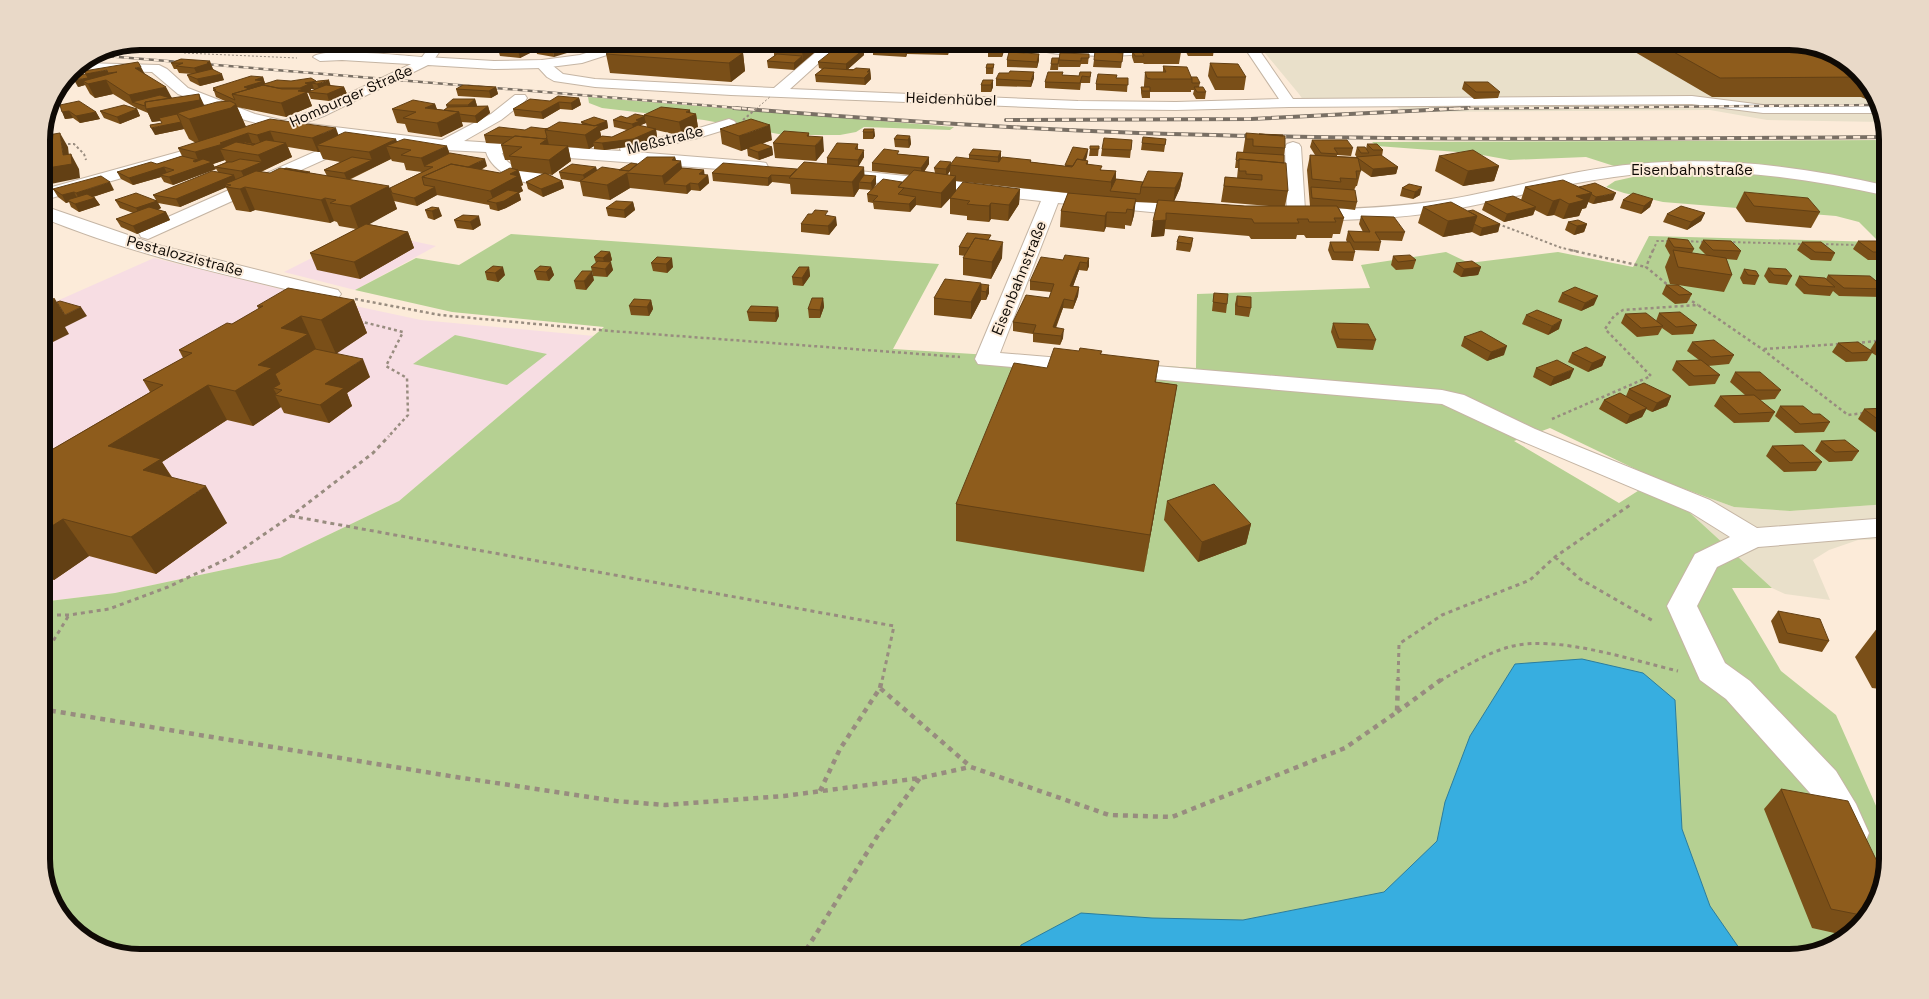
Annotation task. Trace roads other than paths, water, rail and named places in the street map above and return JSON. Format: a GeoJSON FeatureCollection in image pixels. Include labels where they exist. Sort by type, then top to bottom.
{"type":"FeatureCollection","features":[{"type":"Feature","properties":{"kind":"street"},"geometry":{"type":"LineString","coordinates":[[320,57],[342,56],[426,61],[434,50]]}},
{"type":"Feature","properties":{"kind":"street","name":"Homburger Straße"},"geometry":{"type":"LineString","coordinates":[[241,140],[285,126],[364,92],[426,61],[494,65],[542,64],[582,58],[608,50]]}},
{"type":"Feature","properties":{"kind":"street"},"geometry":{"type":"LineString","coordinates":[[774,94],[826,50]]}},
{"type":"Feature","properties":{"kind":"street"},"geometry":{"type":"LineString","coordinates":[[1076,50],[1123,52],[1129,50]]}},
{"type":"Feature","properties":{"kind":"street"},"geometry":{"type":"LineString","coordinates":[[1252,50],[1289,103]]}},
{"type":"Feature","properties":{"kind":"street","name":"Heidenhübel"},"geometry":{"type":"LineString","coordinates":[[542,64],[552,74],[570,81],[774,94],[1176,106],[1289,103],[1692,100],[1763,109],[1873,109]]}},
{"type":"Feature","properties":{"kind":"street"},"geometry":{"type":"LineString","coordinates":[[87,67],[154,68],[161,70],[174,85],[183,91],[250,117],[285,126],[445,145],[772,168]]}},
{"type":"Feature","properties":{"kind":"street"},"geometry":{"type":"LineString","coordinates":[[445,145],[496,117],[520,98]]}},
{"type":"Feature","properties":{"kind":"street","name":"Meßstraße"},"geometry":{"type":"LineString","coordinates":[[600,155],[692,135],[736,122]]}},
{"type":"Feature","properties":{"kind":"street"},"geometry":{"type":"LineString","coordinates":[[148,233],[368,135]]}},
{"type":"Feature","properties":{"kind":"street"},"geometry":{"type":"LineString","coordinates":[[50,194],[223,145]]}},
{"type":"Feature","properties":{"kind":"street"},"geometry":{"type":"LineString","coordinates":[[1293,147],[1296,215]]}},
{"type":"Feature","properties":{"kind":"street"},"geometry":{"type":"LineString","coordinates":[[493,149],[495,158],[510,172],[545,179]]}},
{"type":"Feature","properties":{"kind":"street","name":"Eisenbahnstraße"},"geometry":{"type":"LineString","coordinates":[[1278,215],[1342,215],[1392,212],[1451,204],[1590,176],[1653,167],[1756,169],[1813,176],[1879,189]]}},
{"type":"Feature","properties":{"kind":"street","name":"Eisenbahnstraße"},"geometry":{"type":"LineString","coordinates":[[820,172],[922,180],[1051,197],[1205,212]]}},
{"type":"Feature","properties":{"kind":"street","name":"Eisenbahnstraße"},"geometry":{"type":"LineString","coordinates":[[1051,197],[986,360],[1442,396],[1455,400],[1526,434],[1700,506],[1752,538]]}},
{"type":"Feature","properties":{"kind":"street","name":"Pestalozzistraße"},"geometry":{"type":"LineString","coordinates":[[50,214],[136,244],[335,295]]}},
{"type":"Feature","properties":{"kind":"street"},"geometry":{"type":"LineString","coordinates":[[1862,862],[1843,816],[1823,782],[1738,690],[1712,671],[1690,660],[1682,606],[1705,561],[1752,538],[1879,528]]}},
{"type":"Feature","properties":{"kind":"water"},"geometry":{"type":"Polygon","coordinates":[[[1582,659],[1643,673],[1675,700],[1682,829],[1710,906],[1740,949],[1019,949],[1021,945],[1081,913],[1152,918],[1243,920],[1384,892],[1437,841],[1445,802],[1470,736],[1515,664],[1582,659]]]}},
{"type":"Feature","properties":{"kind":"railway"},"geometry":{"type":"LineString","coordinates":[[108,56],[750,109]]}},
{"type":"Feature","properties":{"kind":"railway"},"geometry":{"type":"LineString","coordinates":[[1454,109],[1872,105]]}},
{"type":"Feature","properties":{"kind":"railway"},"geometry":{"type":"LineString","coordinates":[[734,108],[987,126],[1233,136],[1514,139],[1879,137]]}},
{"type":"Feature","properties":{"kind":"railway"},"geometry":{"type":"LineString","coordinates":[[1454,109],[1469,108]]}},
{"type":"Feature","properties":{"kind":"railway"},"geometry":{"type":"LineString","coordinates":[[1429,109],[1454,109]]}},
{"type":"Feature","properties":{"kind":"railway"},"geometry":{"type":"LineString","coordinates":[[1006,120],[1251,119],[1454,109]]}}]}
